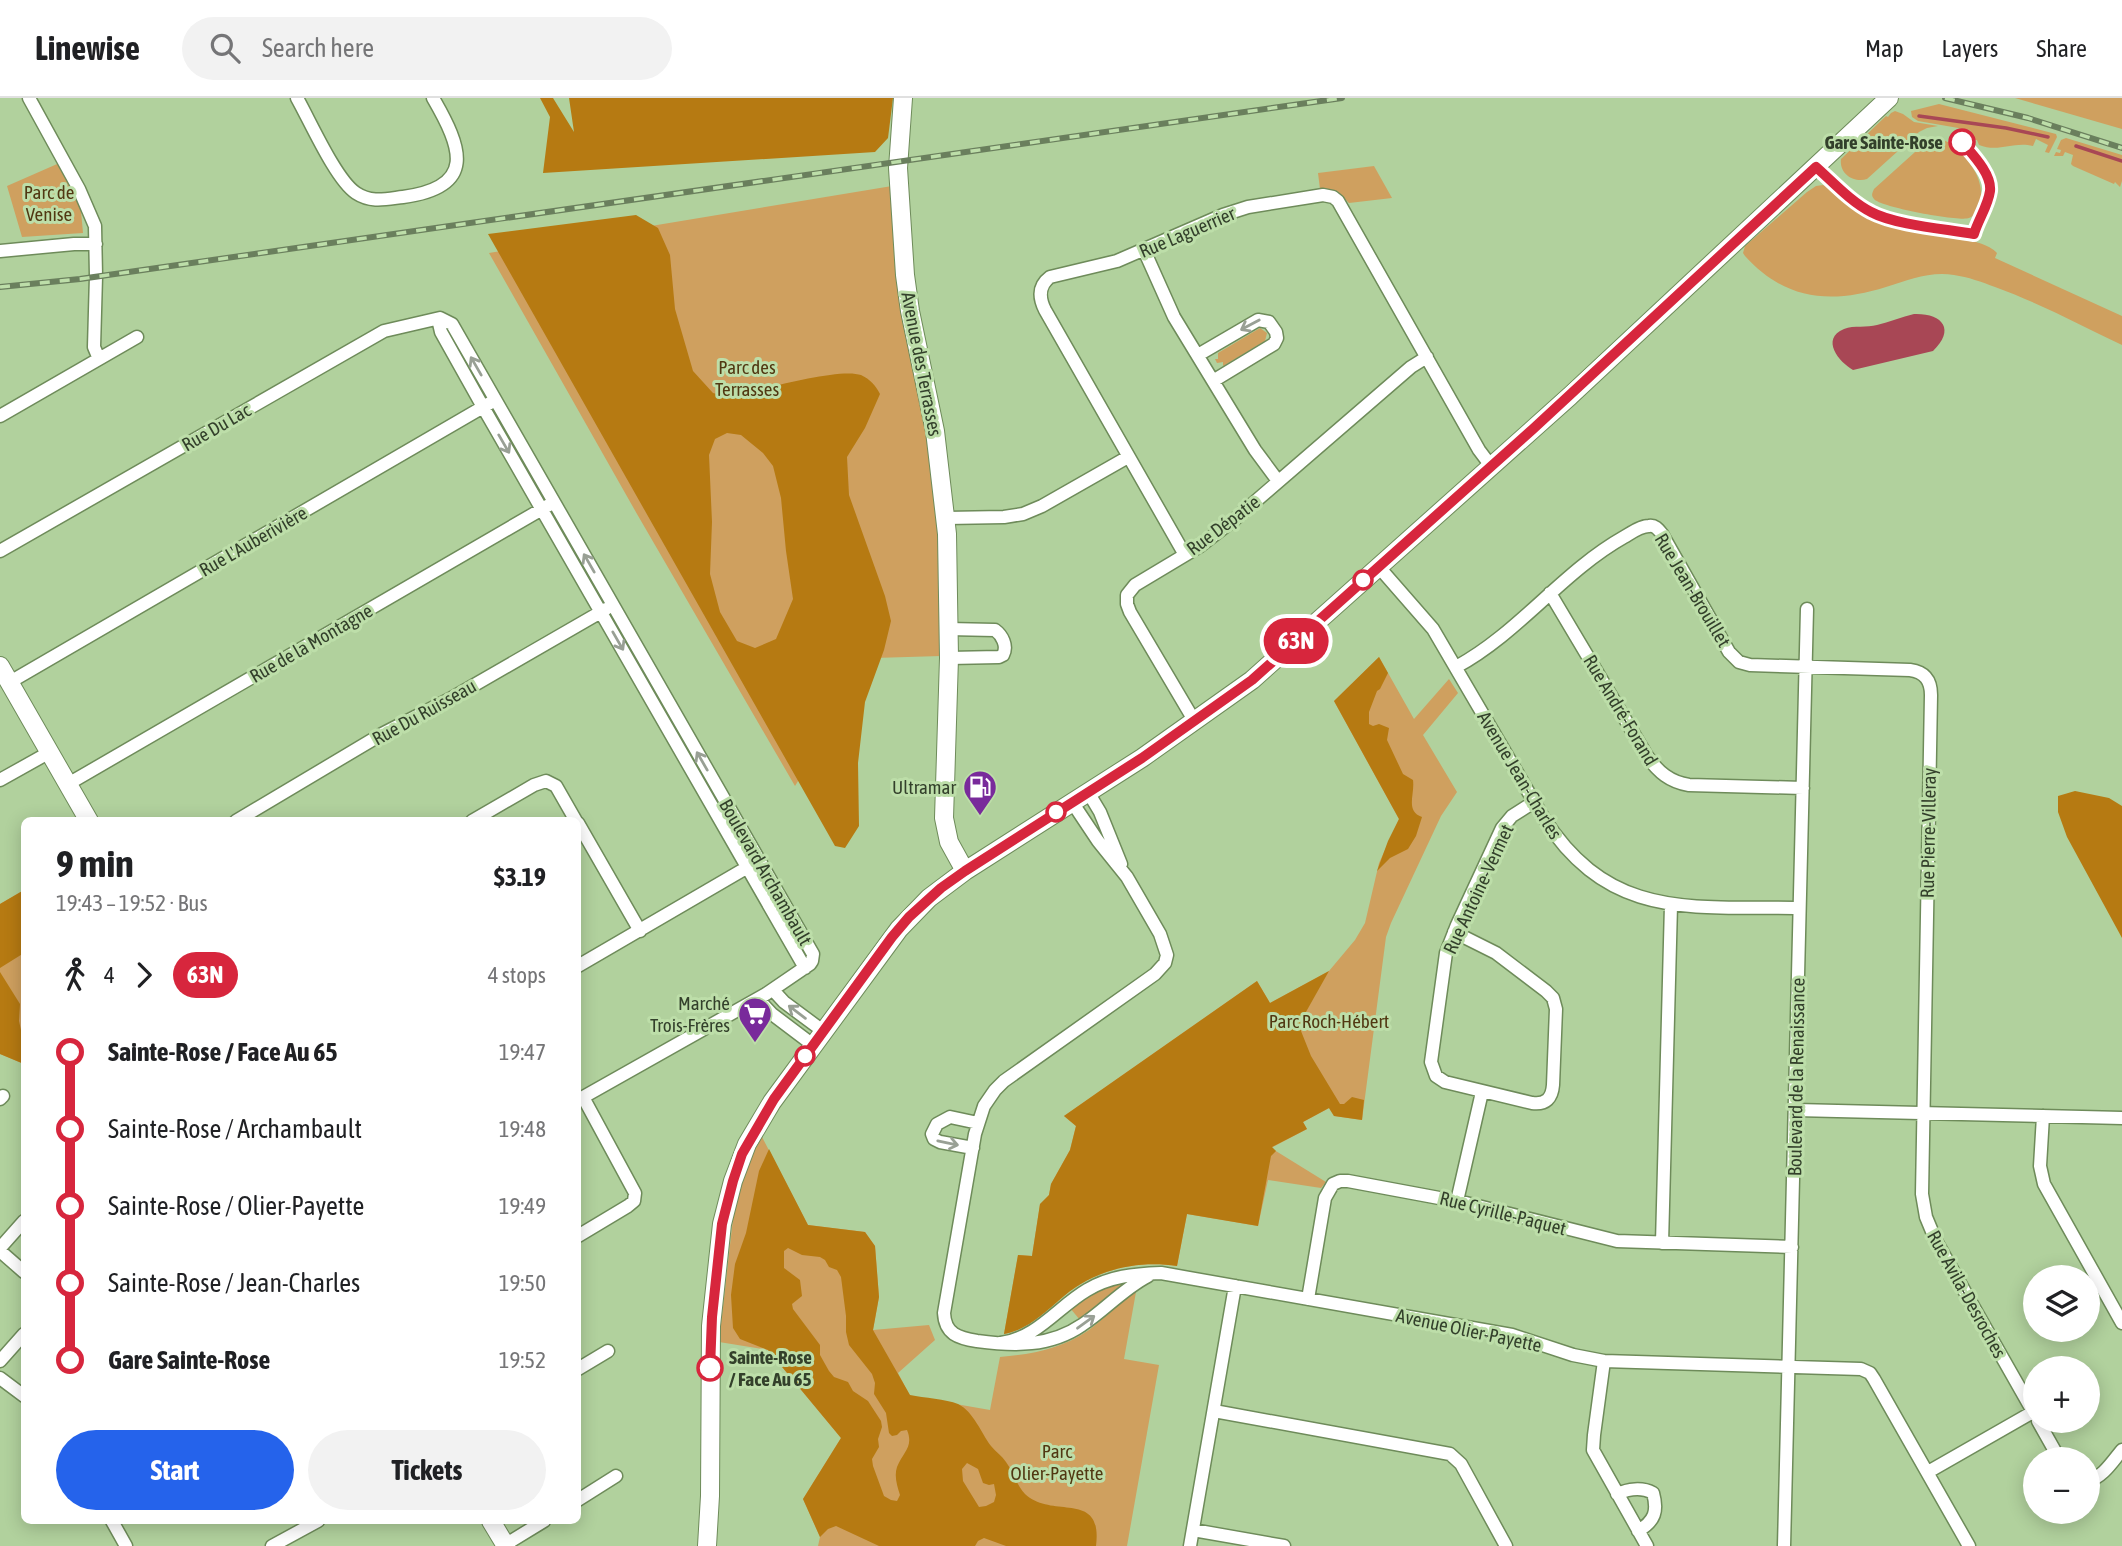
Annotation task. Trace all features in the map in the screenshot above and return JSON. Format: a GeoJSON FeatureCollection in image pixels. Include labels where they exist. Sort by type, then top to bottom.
{"type":"FeatureCollection","features":[{"type":"Feature","properties":{"kind":"street"},"geometry":{"type":"LineString","coordinates":[[29,98],[93,220],[96,244],[94,347],[99,359]]}},
{"type":"Feature","properties":{"kind":"street"},"geometry":{"type":"LineString","coordinates":[[297,98],[344,182],[358,194],[375,200],[416,195],[443,185],[453,174],[457,159],[456,145],[433,98]]}},
{"type":"Feature","properties":{"kind":"street","name":"Avenue des Terrasses"},"geometry":{"type":"LineString","coordinates":[[903,98],[898,168],[905,275],[935,430],[946,518],[949,658],[944,818],[948,842],[965,871]]}},
{"type":"Feature","properties":{"kind":"street"},"geometry":{"type":"LineString","coordinates":[[707,1546],[711,1326],[725,1208],[736,1171],[752,1134],[774,1099],[904,923],[929,898],[965,871],[1195,722],[1262,671],[1624,346],[1889,98]]}},
{"type":"Feature","properties":{"kind":"street","name":"Rue Laguerrier"},"geometry":{"type":"LineString","coordinates":[[1185,555],[1045,310],[1040,296],[1042,285],[1050,277],[1117,261],[1240,209],[1314,196],[1333,197],[1345,211],[1479,450],[1491,466]]}},
{"type":"Feature","properties":{"kind":"street"},"geometry":{"type":"LineString","coordinates":[[0,251],[96,244]]}},
{"type":"Feature","properties":{"kind":"street"},"geometry":{"type":"LineString","coordinates":[[1144,250],[1167,305],[1261,460],[1278,481]]}},
{"type":"Feature","properties":{"kind":"street","name":"Boulevard Archambault"},"geometry":{"type":"LineString","coordinates":[[438,319],[446,320],[454,327],[496,400],[813,954],[813,961],[806,968],[483,407],[441,332],[438,319]]}},
{"type":"Feature","properties":{"kind":"street","name":"Rue Du Lac"},"geometry":{"type":"LineString","coordinates":[[0,551],[384,331],[438,319]]}},
{"type":"Feature","properties":{"kind":"street"},"geometry":{"type":"LineString","coordinates":[[1198,355],[1255,321],[1265,320],[1272,324],[1277,335],[1274,344],[1213,381]]}},
{"type":"Feature","properties":{"kind":"street"},"geometry":{"type":"LineString","coordinates":[[0,416],[137,337]]}},
{"type":"Feature","properties":{"kind":"street","name":"Rue Dépatie"},"geometry":{"type":"LineString","coordinates":[[1195,722],[1137,625],[1127,604],[1129,591],[1135,584],[1185,555],[1227,525],[1411,367],[1427,357]]}},
{"type":"Feature","properties":{"kind":"street","name":"Rue L'Auberivière"},"geometry":{"type":"LineString","coordinates":[[9,682],[496,400]]}},
{"type":"Feature","properties":{"kind":"street"},"geometry":{"type":"LineString","coordinates":[[946,518],[1004,517],[1029,512],[1128,457]]}},
{"type":"Feature","properties":{"kind":"street","name":"Rue de la Montagne"},"geometry":{"type":"LineString","coordinates":[[68,784],[554,502]]}},
{"type":"Feature","properties":{"kind":"street","name":"Rue Jean-Brouillet"},"geometry":{"type":"LineString","coordinates":[[1456,667],[1487,647],[1603,550],[1639,529],[1651,526],[1662,534],[1736,660],[1750,665],[1805,667]]}},
{"type":"Feature","properties":{"kind":"street","name":"Avenue Jean-Charles"},"geometry":{"type":"LineString","coordinates":[[1378,566],[1424,617],[1534,802],[1562,844],[1591,872],[1631,894],[1671,905],[1799,908]]}},
{"type":"Feature","properties":{"kind":"street","name":"Rue André-Forand"},"geometry":{"type":"LineString","coordinates":[[1550,593],[1647,756],[1663,775],[1689,785],[1803,789]]}},
{"type":"Feature","properties":{"kind":"street","name":"Rue Du Ruisseau"},"geometry":{"type":"LineString","coordinates":[[243,817],[382,734],[450,699],[613,605]]}},
{"type":"Feature","properties":{"kind":"street","name":"Boulevard de la Renaissance"},"geometry":{"type":"LineString","coordinates":[[1784,1546],[1807,609]]}},
{"type":"Feature","properties":{"kind":"street"},"geometry":{"type":"LineString","coordinates":[[948,629],[995,630],[1002,638],[1005,648],[1003,655],[999,657],[949,658]]}},
{"type":"Feature","properties":{"kind":"street"},"geometry":{"type":"LineString","coordinates":[[0,666],[87,817]]}},
{"type":"Feature","properties":{"kind":"street","name":"Rue Pierre-Villeray"},"geometry":{"type":"LineString","coordinates":[[1805,667],[1915,670],[1925,676],[1931,686],[1922,1113]]}},
{"type":"Feature","properties":{"kind":"street"},"geometry":{"type":"LineString","coordinates":[[666,726],[678,718]]}},
{"type":"Feature","properties":{"kind":"street"},"geometry":{"type":"LineString","coordinates":[[0,780],[50,752]]}},
{"type":"Feature","properties":{"kind":"street"},"geometry":{"type":"LineString","coordinates":[[479,817],[534,785],[546,781],[556,786],[574,817]]}},
{"type":"Feature","properties":{"kind":"street"},"geometry":{"type":"LineString","coordinates":[[1088,792],[1100,812],[1127,877],[1163,940],[1166,950],[1165,963],[1149,979],[1004,1081],[988,1100],[978,1123],[944,1320],[947,1328],[955,1335],[1001,1343],[1031,1345],[1045,1342],[1067,1334],[1089,1320],[1127,1288],[1151,1274]]}},
{"type":"Feature","properties":{"kind":"street"},"geometry":{"type":"LineString","coordinates":[[1072,802],[1127,877]]}},
{"type":"Feature","properties":{"kind":"street","name":"Rue Antoine-Vermet"},"geometry":{"type":"LineString","coordinates":[[1482,1092],[1445,1082],[1436,1076],[1431,1066],[1443,968],[1454,932],[1504,824],[1534,802]]}},
{"type":"Feature","properties":{"kind":"street"},"geometry":{"type":"LineString","coordinates":[[581,829],[640,931]]}},
{"type":"Feature","properties":{"kind":"street"},"geometry":{"type":"LineString","coordinates":[[581,965],[760,861]]}},
{"type":"Feature","properties":{"kind":"street"},"geometry":{"type":"LineString","coordinates":[[1662,1243],[1671,905]]}},
{"type":"Feature","properties":{"kind":"street"},"geometry":{"type":"LineString","coordinates":[[1454,932],[1496,953],[1546,991],[1555,1005],[1553,1085],[1549,1098],[1541,1103],[1532,1103],[1482,1092],[1457,1201]]}},
{"type":"Feature","properties":{"kind":"street"},"geometry":{"type":"LineString","coordinates":[[581,1098],[758,999],[806,968]]}},
{"type":"Feature","properties":{"kind":"street"},"geometry":{"type":"LineString","coordinates":[[773,990],[818,1038]]}},
{"type":"Feature","properties":{"kind":"street"},"geometry":{"type":"LineString","coordinates":[[758,999],[772,1014],[818,1038]]}},
{"type":"Feature","properties":{"kind":"street"},"geometry":{"type":"LineString","coordinates":[[581,1101],[635,1193],[634,1201],[628,1206],[581,1234]]}},
{"type":"Feature","properties":{"kind":"street"},"geometry":{"type":"LineString","coordinates":[[1796,1110],[2122,1118]]}},
{"type":"Feature","properties":{"kind":"street","name":"Rue Avila-Desroches"},"geometry":{"type":"LineString","coordinates":[[1922,1113],[1921,1186],[1928,1224],[2023,1393]]}},
{"type":"Feature","properties":{"kind":"street"},"geometry":{"type":"LineString","coordinates":[[973,1148],[940,1142],[934,1139],[932,1134],[937,1124],[950,1116],[978,1123]]}},
{"type":"Feature","properties":{"kind":"street"},"geometry":{"type":"LineString","coordinates":[[2043,1116],[2040,1166],[2045,1184],[2122,1323]]}},
{"type":"Feature","properties":{"kind":"street","name":"Rue Cyrille-Paquet"},"geometry":{"type":"LineString","coordinates":[[1308,1299],[1325,1198],[1334,1184],[1340,1181],[1457,1201],[1606,1239],[1792,1247]]}},
{"type":"Feature","properties":{"kind":"street"},"geometry":{"type":"LineString","coordinates":[[21,1224],[0,1249],[21,1269]]}},
{"type":"Feature","properties":{"kind":"street","name":"Avenue Olier-Payette"},"geometry":{"type":"LineString","coordinates":[[1001,1343],[1028,1335],[1074,1299],[1102,1282],[1125,1275],[1167,1274],[1512,1335],[1573,1355],[1604,1361],[1856,1369],[1870,1373],[1928,1472]]}},
{"type":"Feature","properties":{"kind":"street"},"geometry":{"type":"LineString","coordinates":[[1190,1546],[1235,1286]]}},
{"type":"Feature","properties":{"kind":"street"},"geometry":{"type":"LineString","coordinates":[[0,1361],[21,1337]]}},
{"type":"Feature","properties":{"kind":"street"},"geometry":{"type":"LineString","coordinates":[[581,1367],[608,1351]]}},
{"type":"Feature","properties":{"kind":"street"},"geometry":{"type":"LineString","coordinates":[[1604,1361],[1593,1446],[1595,1456],[1647,1546]]}},
{"type":"Feature","properties":{"kind":"street"},"geometry":{"type":"LineString","coordinates":[[0,1378],[21,1394]]}},
{"type":"Feature","properties":{"kind":"street"},"geometry":{"type":"LineString","coordinates":[[1214,1410],[1450,1454],[1461,1464],[1506,1546]]}},
{"type":"Feature","properties":{"kind":"street"},"geometry":{"type":"LineString","coordinates":[[1969,1546],[1928,1472],[2023,1423]]}},
{"type":"Feature","properties":{"kind":"street"},"geometry":{"type":"LineString","coordinates":[[2100,1475],[2122,1450]]}},
{"type":"Feature","properties":{"kind":"street"},"geometry":{"type":"LineString","coordinates":[[581,1498],[616,1476]]}},
{"type":"Feature","properties":{"kind":"street"},"geometry":{"type":"LineString","coordinates":[[1617,1494],[1633,1489],[1644,1489],[1653,1493],[1653,1519],[1638,1531]]}},
{"type":"Feature","properties":{"kind":"street"},"geometry":{"type":"LineString","coordinates":[[114,1524],[126,1546]]}},
{"type":"Feature","properties":{"kind":"street"},"geometry":{"type":"LineString","coordinates":[[272,1546],[312,1524]]}},
{"type":"Feature","properties":{"kind":"street"},"geometry":{"type":"LineString","coordinates":[[494,1524],[505,1545],[539,1524]]}},
{"type":"Feature","properties":{"kind":"street"},"geometry":{"type":"LineString","coordinates":[[1193,1530],[1284,1546]]}},
{"type":"Feature","properties":{"kind":"green space"},"geometry":{"type":"Polygon","coordinates":[[[2015,98],[2122,98],[2122,129],[2015,98]]]}},
{"type":"Feature","properties":{"kind":"green space"},"geometry":{"type":"Polygon","coordinates":[[[1939,104],[2056,134],[2057,137],[2049,153],[2045,152],[2048,145],[2036,139],[2033,146],[1986,147],[1979,145],[1970,130],[1918,121],[1912,117],[1911,111],[1939,104]]]}},
{"type":"Feature","properties":{"kind":"green space"},"geometry":{"type":"Polygon","coordinates":[[[1895,111],[1914,122],[1938,126],[1919,132],[1867,179],[1857,180],[1848,176],[1842,169],[1841,159],[1886,116],[1895,111]]]}},
{"type":"Feature","properties":{"kind":"green space"},"geometry":{"type":"Polygon","coordinates":[[[2066,138],[2122,155],[2120,187],[2115,182],[2114,184],[2073,166],[2073,155],[2065,152],[2063,156],[2054,156],[2056,152],[2060,153],[2061,150],[2057,149],[2061,140],[2066,138]]]}},
{"type":"Feature","properties":{"kind":"green space"},"geometry":{"type":"Polygon","coordinates":[[[1938,139],[1959,150],[1977,175],[1981,203],[1975,214],[1963,219],[1937,216],[1904,210],[1874,199],[1874,189],[1925,143],[1938,139]]]}},
{"type":"Feature","properties":{"kind":"green space","name":"Parc de Venise"},"geometry":{"type":"Polygon","coordinates":[[[64,161],[79,189],[83,233],[22,237],[7,186],[64,161]]]}},
{"type":"Feature","properties":{"kind":"green space"},"geometry":{"type":"Polygon","coordinates":[[[1374,166],[1392,198],[1349,203],[1337,191],[1320,189],[1318,173],[1374,166]]]}},
{"type":"Feature","properties":{"kind":"green space"},"geometry":{"type":"Polygon","coordinates":[[[1823,185],[1876,221],[1978,242],[1997,253],[1995,258],[2122,316],[2122,345],[2027,300],[1959,276],[1928,275],[1866,292],[1828,297],[1793,290],[1777,282],[1745,256],[1745,246],[1807,192],[1823,185]]]}},
{"type":"Feature","properties":{"kind":"green space","name":"Parc des Terrasses"},"geometry":{"type":"Polygon","coordinates":[[[892,186],[904,320],[924,409],[938,535],[941,656],[874,658],[795,786],[489,253],[892,186]]]}},
{"type":"Feature","properties":{"kind":"green space"},"geometry":{"type":"Polygon","coordinates":[[[1260,328],[1267,333],[1265,341],[1223,366],[1223,362],[1217,363],[1215,359],[1218,359],[1218,353],[1260,328]]]}},
{"type":"Feature","properties":{"kind":"green space","name":"Parc Roch-Hébert"},"geometry":{"type":"Polygon","coordinates":[[[1379,657],[1414,719],[1449,679],[1458,693],[1423,735],[1457,792],[1441,816],[1386,937],[1362,1120],[1334,1116],[1329,1108],[1303,1122],[1307,1129],[1271,1148],[1326,1182],[1321,1188],[1268,1180],[1258,1226],[1187,1214],[1177,1266],[1146,1264],[1103,1274],[1076,1287],[1029,1324],[1004,1334],[1018,1255],[1032,1256],[1040,1204],[1049,1195],[1051,1184],[1070,1150],[1076,1126],[1064,1116],[1257,981],[1270,1003],[1329,971],[1355,940],[1365,923],[1379,863],[1399,819],[1334,701],[1379,657]]]}},
{"type":"Feature","properties":{"kind":"green space"},"geometry":{"type":"Polygon","coordinates":[[[21,892],[21,1063],[0,1054],[0,904],[21,892]]]}},
{"type":"Feature","properties":{"kind":"green space","name":"Parc Olier-Payette"},"geometry":{"type":"Polygon","coordinates":[[[761,1135],[808,1225],[865,1232],[875,1246],[879,1297],[873,1330],[929,1325],[935,1340],[898,1373],[910,1396],[990,1410],[1000,1357],[1035,1352],[1068,1342],[1089,1330],[1136,1292],[1124,1359],[1159,1365],[1127,1546],[818,1546],[820,1537],[803,1499],[841,1438],[768,1350],[719,1342],[734,1210],[742,1179],[761,1135]]]}},
{"type":"Feature","properties":{"kind":"green space"},"geometry":{"type":"Polygon","coordinates":[[[1130,1281],[1080,1320],[1070,1308],[1103,1287],[1130,1281]]]}},
{"type":"Feature","properties":{"kind":"shaded area"},"geometry":{"type":"Polygon","coordinates":[[[540,98],[553,98],[574,132],[569,98],[893,98],[888,138],[875,152],[543,173],[550,117],[540,98]]]}},
{"type":"Feature","properties":{"kind":"shaded area"},"geometry":{"type":"Polygon","coordinates":[[[636,215],[658,228],[670,255],[675,309],[693,371],[713,393],[728,397],[817,377],[850,373],[864,377],[880,394],[865,428],[847,457],[849,495],[885,596],[891,621],[884,650],[865,702],[858,763],[859,826],[845,848],[835,846],[488,234],[636,215]],[[727,433],[715,439],[709,455],[712,522],[710,574],[720,612],[737,641],[755,648],[776,639],[793,599],[781,498],[773,466],[763,453],[741,435],[727,433]]]}},
{"type":"Feature","properties":{"kind":"shaded area"},"geometry":{"type":"Polygon","coordinates":[[[1914,314],[1932,316],[1943,324],[1944,336],[1933,351],[1853,370],[1842,362],[1834,350],[1833,339],[1844,329],[1873,326],[1914,314]]]}},
{"type":"Feature","properties":{"kind":"shaded area"},"geometry":{"type":"Polygon","coordinates":[[[1379,657],[1388,673],[1369,712],[1369,724],[1389,728],[1387,740],[1403,774],[1413,780],[1412,807],[1422,817],[1416,836],[1408,849],[1390,858],[1377,871],[1399,819],[1334,701],[1379,657]]]}},
{"type":"Feature","properties":{"kind":"shaded area"},"geometry":{"type":"Polygon","coordinates":[[[2075,791],[2109,798],[2122,806],[2122,938],[2067,837],[2058,812],[2058,796],[2075,791]]]}},
{"type":"Feature","properties":{"kind":"shaded area"},"geometry":{"type":"Polygon","coordinates":[[[21,892],[21,955],[0,968],[0,904],[21,892]]]}},
{"type":"Feature","properties":{"kind":"shaded area"},"geometry":{"type":"Polygon","coordinates":[[[1329,971],[1302,1019],[1301,1031],[1311,1056],[1340,1104],[1352,1097],[1364,1100],[1362,1120],[1334,1116],[1329,1108],[1303,1122],[1307,1129],[1272,1147],[1276,1151],[1271,1156],[1258,1226],[1187,1214],[1177,1266],[1146,1264],[1103,1274],[1076,1287],[1029,1324],[1004,1334],[1018,1255],[1032,1256],[1040,1204],[1049,1195],[1051,1184],[1070,1150],[1076,1126],[1064,1116],[1257,981],[1270,1003],[1329,971]]]}},
{"type":"Feature","properties":{"kind":"shaded area"},"geometry":{"type":"Polygon","coordinates":[[[0,972],[20,1004],[21,1063],[0,1054],[0,972]]]}},
{"type":"Feature","properties":{"kind":"shaded area"},"geometry":{"type":"Polygon","coordinates":[[[769,1149],[808,1225],[865,1232],[875,1246],[879,1297],[873,1330],[910,1395],[947,1401],[964,1408],[1006,1462],[1025,1494],[1049,1505],[1084,1511],[1092,1517],[1096,1528],[1096,1546],[1006,1546],[984,1538],[975,1546],[879,1546],[836,1526],[820,1537],[803,1499],[841,1438],[768,1350],[740,1339],[733,1328],[731,1295],[735,1264],[746,1233],[759,1171],[769,1149]],[[788,1248],[784,1251],[784,1268],[800,1280],[802,1296],[792,1304],[793,1309],[820,1345],[820,1355],[829,1371],[834,1377],[848,1382],[853,1391],[868,1401],[881,1421],[879,1447],[872,1459],[873,1466],[884,1496],[897,1501],[900,1495],[896,1470],[908,1445],[907,1430],[892,1436],[889,1433],[886,1413],[874,1394],[872,1374],[849,1345],[841,1277],[837,1270],[829,1267],[820,1257],[802,1255],[788,1248]],[[967,1463],[962,1469],[963,1481],[979,1507],[994,1502],[994,1484],[983,1483],[978,1469],[967,1463]]]}},
{"type":"Feature","properties":{"kind":"waterway"},"geometry":{"type":"LineString","coordinates":[[1919,116],[2006,128],[2048,137]]}},
{"type":"Feature","properties":{"kind":"waterway"},"geometry":{"type":"LineString","coordinates":[[2076,146],[2122,161]]}},
{"type":"Feature","properties":{"kind":"railway"},"geometry":{"type":"LineString","coordinates":[[0,287],[80,279],[1342,98]]}},
{"type":"Feature","properties":{"kind":"railway"},"geometry":{"type":"LineString","coordinates":[[1945,98],[2028,118],[2122,148]]}},
{"type":"Feature","properties":{"kind":"bus line","name":"63N"},"geometry":{"type":"LineString","coordinates":[[710,1368],[712,1317],[722,1224],[742,1154],[774,1099],[892,937],[915,911],[965,871],[1142,758],[1252,680],[1533,429],[1816,167],[1867,210],[1877,215],[1974,234],[1987,202],[1990,186],[1975,158],[1962,142]]}},
{"type":"Feature","properties":{"kind":"place","name":"Gare Sainte-Rose"},"geometry":{"type":"Point","coordinates":[1962,142]}},
{"type":"Feature","properties":{"kind":"place","name":"Ultramar"},"geometry":{"type":"Point","coordinates":[980,817]}},
{"type":"Feature","properties":{"kind":"place","name":"Marché Trois-Frères"},"geometry":{"type":"Point","coordinates":[755,1044]}},
{"type":"Feature","properties":{"kind":"place","name":"Sainte-Rose / Face Au 65"},"geometry":{"type":"Point","coordinates":[710,1368]}}]}
